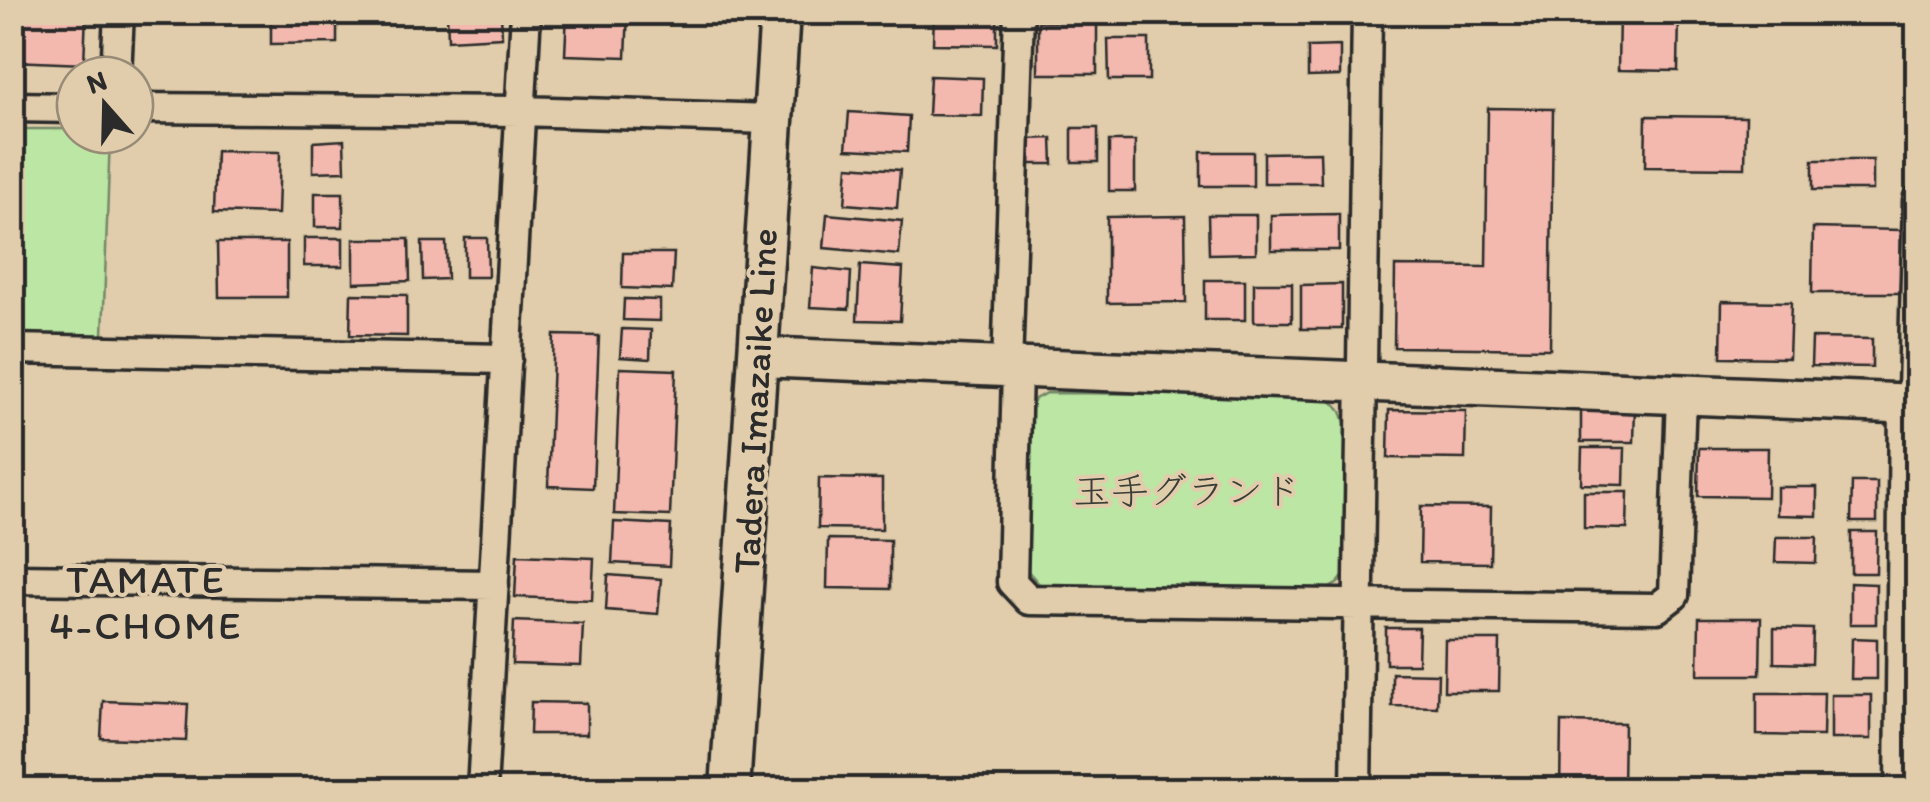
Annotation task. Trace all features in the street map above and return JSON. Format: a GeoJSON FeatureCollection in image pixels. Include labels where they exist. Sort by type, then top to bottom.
{"type":"FeatureCollection","features":[{"type":"Feature","properties":{"kind":"street"},"geometry":{"type":"LineString","coordinates":[[117,55],[120,12]]}},
{"type":"Feature","properties":{"kind":"street"},"geometry":{"type":"LineString","coordinates":[[482,790],[526,12]]}},
{"type":"Feature","properties":{"kind":"street","name":"Tadera Imazaike Line"},"geometry":{"type":"LineString","coordinates":[[730,790],[780,12]]}},
{"type":"Feature","properties":{"kind":"street"},"geometry":{"type":"LineString","coordinates":[[1019,12],[1012,582],[1029,600],[1657,608],[1674,596],[1681,395]]}},
{"type":"Feature","properties":{"kind":"street"},"geometry":{"type":"LineString","coordinates":[[1356,790],[1367,12]]}},
{"type":"Feature","properties":{"kind":"street"},"geometry":{"type":"LineString","coordinates":[[12,108],[55,108]]}},
{"type":"Feature","properties":{"kind":"street"},"geometry":{"type":"LineString","coordinates":[[155,108],[771,118]]}},
{"type":"Feature","properties":{"kind":"street"},"geometry":{"type":"LineString","coordinates":[[1900,790],[1909,690],[1911,404],[1918,200]]}},
{"type":"Feature","properties":{"kind":"street"},"geometry":{"type":"LineString","coordinates":[[12,349],[507,359]]}},
{"type":"Feature","properties":{"kind":"street"},"geometry":{"type":"LineString","coordinates":[[759,358],[1911,404]]}},
{"type":"Feature","properties":{"kind":"street"},"geometry":{"type":"LineString","coordinates":[[12,579],[494,585]]}},
{"type":"Feature","properties":{"kind":"green space"},"geometry":{"type":"Polygon","coordinates":[[[13,129],[55,129],[55,155],[109,155],[103,336],[13,334],[13,129]]]}},
{"type":"Feature","properties":{"kind":"green space","name":"玉手グランド"},"geometry":{"type":"Polygon","coordinates":[[[1046,393],[1311,395],[1332,402],[1340,409],[1347,431],[1345,574],[1328,589],[1041,586],[1027,570],[1029,410],[1035,399],[1046,393]]]}},
{"type":"Feature","properties":{"kind":"building"},"geometry":{"type":"Polygon","coordinates":[[[12,12],[86,12],[84,55],[55,55],[55,63],[12,61],[12,12]]]}},
{"type":"Feature","properties":{"kind":"building"},"geometry":{"type":"Polygon","coordinates":[[[271,12],[337,12],[337,43],[271,44],[271,12]]]}},
{"type":"Feature","properties":{"kind":"building"},"geometry":{"type":"Polygon","coordinates":[[[447,12],[501,12],[502,37],[448,40],[447,12]]]}},
{"type":"Feature","properties":{"kind":"building"},"geometry":{"type":"Polygon","coordinates":[[[567,12],[628,12],[626,57],[565,55],[567,12]]]}},
{"type":"Feature","properties":{"kind":"building"},"geometry":{"type":"Polygon","coordinates":[[[934,12],[997,12],[997,45],[933,44],[934,12]]]}},
{"type":"Feature","properties":{"kind":"building"},"geometry":{"type":"Polygon","coordinates":[[[1619,12],[1679,12],[1678,71],[1618,70],[1619,12]]]}},
{"type":"Feature","properties":{"kind":"building"},"geometry":{"type":"Polygon","coordinates":[[[1097,21],[1097,74],[1038,74],[1038,22],[1097,21]]]}},
{"type":"Feature","properties":{"kind":"building"},"geometry":{"type":"Polygon","coordinates":[[[1108,39],[1149,39],[1149,80],[1109,80],[1108,39]]]}},
{"type":"Feature","properties":{"kind":"building"},"geometry":{"type":"Polygon","coordinates":[[[1340,46],[1340,76],[1308,77],[1308,47],[1340,46]]]}},
{"type":"Feature","properties":{"kind":"building"},"geometry":{"type":"Polygon","coordinates":[[[930,76],[983,78],[982,116],[928,115],[930,76]]]}},
{"type":"Feature","properties":{"kind":"building"},"geometry":{"type":"Polygon","coordinates":[[[1488,108],[1553,109],[1550,349],[1394,347],[1395,266],[1486,267],[1488,108]]]}},
{"type":"Feature","properties":{"kind":"building"},"geometry":{"type":"Polygon","coordinates":[[[849,112],[909,116],[907,152],[846,149],[849,112]]]}},
{"type":"Feature","properties":{"kind":"building"},"geometry":{"type":"Polygon","coordinates":[[[1646,116],[1746,117],[1745,168],[1645,167],[1646,116]]]}},
{"type":"Feature","properties":{"kind":"building"},"geometry":{"type":"Polygon","coordinates":[[[1072,128],[1098,128],[1098,162],[1072,162],[1072,128]]]}},
{"type":"Feature","properties":{"kind":"building"},"geometry":{"type":"Polygon","coordinates":[[[1052,138],[1053,164],[1027,164],[1027,139],[1052,138]]]}},
{"type":"Feature","properties":{"kind":"building"},"geometry":{"type":"Polygon","coordinates":[[[344,140],[345,171],[313,172],[313,142],[344,140]]]}},
{"type":"Feature","properties":{"kind":"building"},"geometry":{"type":"Polygon","coordinates":[[[1109,141],[1135,141],[1135,191],[1109,191],[1109,141]]]}},
{"type":"Feature","properties":{"kind":"building"},"geometry":{"type":"Polygon","coordinates":[[[216,151],[280,152],[278,214],[214,212],[216,151]]]}},
{"type":"Feature","properties":{"kind":"building"},"geometry":{"type":"Polygon","coordinates":[[[1201,152],[1253,152],[1253,186],[1201,186],[1201,152]]]}},
{"type":"Feature","properties":{"kind":"building"},"geometry":{"type":"Polygon","coordinates":[[[1320,152],[1321,183],[1264,183],[1264,153],[1320,152]]]}},
{"type":"Feature","properties":{"kind":"building"},"geometry":{"type":"Polygon","coordinates":[[[1813,160],[1873,160],[1873,190],[1813,190],[1813,160]]]}},
{"type":"Feature","properties":{"kind":"building"},"geometry":{"type":"Polygon","coordinates":[[[848,166],[900,170],[897,208],[845,204],[848,166]]]}},
{"type":"Feature","properties":{"kind":"building"},"geometry":{"type":"Polygon","coordinates":[[[315,193],[343,193],[343,227],[315,227],[315,193]]]}},
{"type":"Feature","properties":{"kind":"building"},"geometry":{"type":"Polygon","coordinates":[[[827,214],[902,221],[899,255],[824,248],[827,214]]]}},
{"type":"Feature","properties":{"kind":"building"},"geometry":{"type":"Polygon","coordinates":[[[1339,214],[1339,250],[1271,250],[1271,215],[1339,214]]]}},
{"type":"Feature","properties":{"kind":"building"},"geometry":{"type":"Polygon","coordinates":[[[1208,215],[1256,215],[1256,253],[1209,254],[1208,215]]]}},
{"type":"Feature","properties":{"kind":"building"},"geometry":{"type":"Polygon","coordinates":[[[1185,216],[1186,302],[1107,303],[1107,217],[1185,216]]]}},
{"type":"Feature","properties":{"kind":"building"},"geometry":{"type":"Polygon","coordinates":[[[1813,228],[1901,230],[1900,293],[1812,293],[1813,228]]]}},
{"type":"Feature","properties":{"kind":"building"},"geometry":{"type":"Polygon","coordinates":[[[304,238],[343,238],[343,266],[304,266],[304,238]]]}},
{"type":"Feature","properties":{"kind":"building"},"geometry":{"type":"Polygon","coordinates":[[[465,238],[487,238],[488,277],[465,277],[465,238]]]}},
{"type":"Feature","properties":{"kind":"building"},"geometry":{"type":"Polygon","coordinates":[[[354,239],[409,239],[410,281],[354,283],[354,239]]]}},
{"type":"Feature","properties":{"kind":"building"},"geometry":{"type":"Polygon","coordinates":[[[218,242],[287,242],[287,297],[219,297],[218,242]]]}},
{"type":"Feature","properties":{"kind":"building"},"geometry":{"type":"Polygon","coordinates":[[[422,242],[446,242],[447,279],[423,280],[422,242]]]}},
{"type":"Feature","properties":{"kind":"building"},"geometry":{"type":"Polygon","coordinates":[[[623,253],[674,253],[672,290],[622,288],[623,253]]]}},
{"type":"Feature","properties":{"kind":"building"},"geometry":{"type":"Polygon","coordinates":[[[860,265],[903,268],[900,321],[857,320],[860,265]]]}},
{"type":"Feature","properties":{"kind":"building"},"geometry":{"type":"Polygon","coordinates":[[[813,268],[851,272],[849,309],[810,307],[813,268]]]}},
{"type":"Feature","properties":{"kind":"building"},"geometry":{"type":"Polygon","coordinates":[[[1205,280],[1245,280],[1245,320],[1205,320],[1205,280]]]}},
{"type":"Feature","properties":{"kind":"building"},"geometry":{"type":"Polygon","coordinates":[[[1254,283],[1292,283],[1292,322],[1254,322],[1254,283]]]}},
{"type":"Feature","properties":{"kind":"building"},"geometry":{"type":"Polygon","coordinates":[[[1342,284],[1342,329],[1301,329],[1301,285],[1342,284]]]}},
{"type":"Feature","properties":{"kind":"building"},"geometry":{"type":"Polygon","coordinates":[[[351,294],[407,295],[407,336],[350,335],[351,294]]]}},
{"type":"Feature","properties":{"kind":"building"},"geometry":{"type":"Polygon","coordinates":[[[624,299],[660,300],[660,321],[623,320],[624,299]]]}},
{"type":"Feature","properties":{"kind":"building"},"geometry":{"type":"Polygon","coordinates":[[[1722,301],[1791,302],[1789,358],[1721,357],[1722,301]]]}},
{"type":"Feature","properties":{"kind":"building"},"geometry":{"type":"Polygon","coordinates":[[[622,329],[651,330],[650,359],[620,357],[622,329]]]}},
{"type":"Feature","properties":{"kind":"building"},"geometry":{"type":"Polygon","coordinates":[[[554,335],[599,336],[593,488],[548,486],[554,335]]]}},
{"type":"Feature","properties":{"kind":"building"},"geometry":{"type":"Polygon","coordinates":[[[1812,338],[1872,339],[1872,367],[1811,366],[1812,338]]]}},
{"type":"Feature","properties":{"kind":"building"},"geometry":{"type":"Polygon","coordinates":[[[620,368],[676,370],[670,516],[614,514],[620,368]]]}},
{"type":"Feature","properties":{"kind":"building"},"geometry":{"type":"Polygon","coordinates":[[[1581,407],[1635,407],[1634,442],[1581,442],[1581,407]]]}},
{"type":"Feature","properties":{"kind":"building"},"geometry":{"type":"Polygon","coordinates":[[[1389,410],[1466,411],[1465,459],[1388,458],[1389,410]]]}},
{"type":"Feature","properties":{"kind":"building"},"geometry":{"type":"Polygon","coordinates":[[[1582,448],[1625,448],[1624,485],[1581,484],[1582,448]]]}},
{"type":"Feature","properties":{"kind":"building"},"geometry":{"type":"Polygon","coordinates":[[[1699,448],[1768,448],[1767,497],[1698,496],[1699,448]]]}},
{"type":"Feature","properties":{"kind":"building"},"geometry":{"type":"Polygon","coordinates":[[[819,478],[882,479],[882,529],[818,528],[819,478]]]}},
{"type":"Feature","properties":{"kind":"building"},"geometry":{"type":"Polygon","coordinates":[[[1852,482],[1877,482],[1877,522],[1851,522],[1852,482]]]}},
{"type":"Feature","properties":{"kind":"building"},"geometry":{"type":"Polygon","coordinates":[[[1777,487],[1817,487],[1817,516],[1777,515],[1777,487]]]}},
{"type":"Feature","properties":{"kind":"building"},"geometry":{"type":"Polygon","coordinates":[[[1584,492],[1628,492],[1627,529],[1584,528],[1584,492]]]}},
{"type":"Feature","properties":{"kind":"building"},"geometry":{"type":"Polygon","coordinates":[[[1421,506],[1491,507],[1490,563],[1420,562],[1421,506]]]}},
{"type":"Feature","properties":{"kind":"building"},"geometry":{"type":"Polygon","coordinates":[[[614,522],[671,525],[669,566],[612,563],[614,522]]]}},
{"type":"Feature","properties":{"kind":"building"},"geometry":{"type":"Polygon","coordinates":[[[1851,532],[1877,532],[1876,573],[1851,573],[1851,532]]]}},
{"type":"Feature","properties":{"kind":"building"},"geometry":{"type":"Polygon","coordinates":[[[1776,537],[1817,537],[1816,563],[1775,562],[1776,537]]]}},
{"type":"Feature","properties":{"kind":"building"},"geometry":{"type":"Polygon","coordinates":[[[828,539],[890,540],[890,589],[827,588],[828,539]]]}},
{"type":"Feature","properties":{"kind":"building"},"geometry":{"type":"Polygon","coordinates":[[[517,555],[594,558],[592,600],[515,597],[517,555]]]}},
{"type":"Feature","properties":{"kind":"building"},"geometry":{"type":"Polygon","coordinates":[[[608,575],[661,579],[658,614],[606,610],[608,575]]]}},
{"type":"Feature","properties":{"kind":"building"},"geometry":{"type":"Polygon","coordinates":[[[1850,583],[1876,584],[1876,624],[1850,624],[1850,583]]]}},
{"type":"Feature","properties":{"kind":"building"},"geometry":{"type":"Polygon","coordinates":[[[1699,618],[1761,618],[1760,675],[1698,675],[1699,618]]]}},
{"type":"Feature","properties":{"kind":"building"},"geometry":{"type":"Polygon","coordinates":[[[514,621],[583,624],[581,666],[512,664],[514,621]]]}},
{"type":"Feature","properties":{"kind":"building"},"geometry":{"type":"Polygon","coordinates":[[[1386,628],[1419,628],[1418,664],[1386,664],[1386,628]]]}},
{"type":"Feature","properties":{"kind":"building"},"geometry":{"type":"Polygon","coordinates":[[[1774,628],[1813,629],[1812,664],[1774,663],[1774,628]]]}},
{"type":"Feature","properties":{"kind":"building"},"geometry":{"type":"Polygon","coordinates":[[[1852,638],[1877,639],[1877,679],[1851,679],[1852,638]]]}},
{"type":"Feature","properties":{"kind":"building"},"geometry":{"type":"Polygon","coordinates":[[[1445,640],[1500,640],[1499,691],[1444,691],[1445,640]]]}},
{"type":"Feature","properties":{"kind":"building"},"geometry":{"type":"Polygon","coordinates":[[[1392,673],[1438,674],[1437,707],[1392,706],[1392,673]]]}},
{"type":"Feature","properties":{"kind":"building"},"geometry":{"type":"Polygon","coordinates":[[[1757,693],[1824,693],[1823,736],[1757,735],[1757,693]]]}},
{"type":"Feature","properties":{"kind":"building"},"geometry":{"type":"Polygon","coordinates":[[[1831,695],[1871,695],[1871,739],[1831,739],[1831,695]]]}},
{"type":"Feature","properties":{"kind":"building"},"geometry":{"type":"Polygon","coordinates":[[[103,701],[188,704],[186,741],[101,738],[103,701]]]}},
{"type":"Feature","properties":{"kind":"building"},"geometry":{"type":"Polygon","coordinates":[[[531,702],[587,703],[587,734],[530,734],[531,702]]]}},
{"type":"Feature","properties":{"kind":"building"},"geometry":{"type":"Polygon","coordinates":[[[1561,722],[1624,723],[1623,790],[1560,790],[1561,722]]]}},
{"type":"Feature","properties":{"kind":"district","name":"TAMATE 4-CHOME"},"geometry":{"type":"Point","coordinates":[146,602]}}]}
